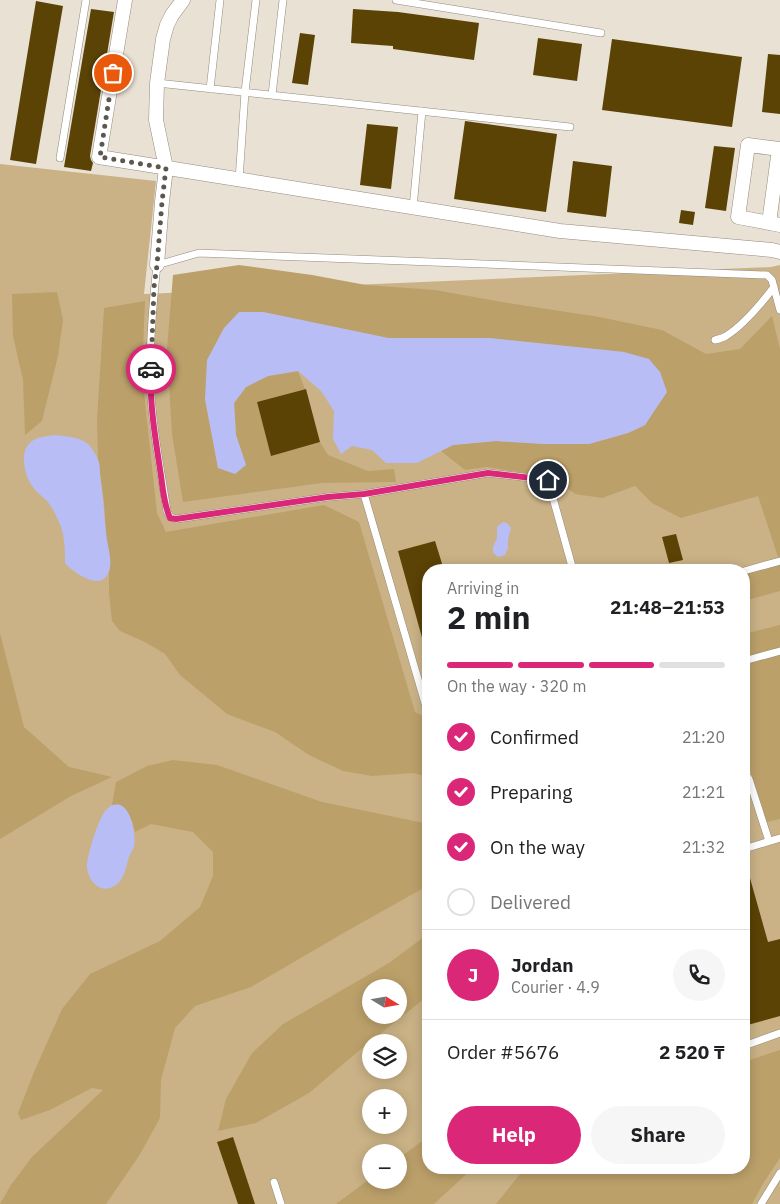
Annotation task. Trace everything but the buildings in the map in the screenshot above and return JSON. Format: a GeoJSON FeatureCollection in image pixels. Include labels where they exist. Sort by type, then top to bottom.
{"type":"FeatureCollection","features":[{"type":"Feature","properties":{"kind":"street"},"geometry":{"type":"LineString","coordinates":[[125,0],[100,157],[560,231],[780,252]]}},
{"type":"Feature","properties":{"kind":"street"},"geometry":{"type":"LineString","coordinates":[[157,265],[166,168],[156,120],[157,83],[163,39],[172,15],[183,0]]}},
{"type":"Feature","properties":{"kind":"street"},"geometry":{"type":"LineString","coordinates":[[748,145],[779,149],[774,224],[738,217],[748,145]]}},
{"type":"Feature","properties":{"kind":"lane"},"geometry":{"type":"LineString","coordinates":[[60,158],[86,0]]}},
{"type":"Feature","properties":{"kind":"lane"},"geometry":{"type":"LineString","coordinates":[[210,89],[220,0]]}},
{"type":"Feature","properties":{"kind":"lane"},"geometry":{"type":"LineString","coordinates":[[239,180],[245,92],[256,0]]}},
{"type":"Feature","properties":{"kind":"lane"},"geometry":{"type":"LineString","coordinates":[[272,95],[284,0]]}},
{"type":"Feature","properties":{"kind":"lane"},"geometry":{"type":"LineString","coordinates":[[396,0],[601,33]]}},
{"type":"Feature","properties":{"kind":"lane"},"geometry":{"type":"LineString","coordinates":[[157,83],[570,127]]}},
{"type":"Feature","properties":{"kind":"lane"},"geometry":{"type":"LineString","coordinates":[[413,208],[422,111]]}},
{"type":"Feature","properties":{"kind":"lane"},"geometry":{"type":"LineString","coordinates":[[571,564],[548,480],[488,473],[364,494],[328,497],[176,519],[170,518],[167,511],[157,448],[150,375],[154,287],[157,265],[199,252],[767,275],[772,280],[780,310]]}},
{"type":"Feature","properties":{"kind":"lane"},"geometry":{"type":"LineString","coordinates":[[715,340],[725,337],[737,327],[774,287]]}},
{"type":"Feature","properties":{"kind":"lane"},"geometry":{"type":"LineString","coordinates":[[364,494],[422,693]]}},
{"type":"Feature","properties":{"kind":"lane"},"geometry":{"type":"LineString","coordinates":[[750,569],[780,561]]}},
{"type":"Feature","properties":{"kind":"lane"},"geometry":{"type":"LineString","coordinates":[[750,660],[780,651]]}},
{"type":"Feature","properties":{"kind":"lane"},"geometry":{"type":"LineString","coordinates":[[750,782],[769,842]]}},
{"type":"Feature","properties":{"kind":"lane"},"geometry":{"type":"LineString","coordinates":[[750,847],[780,838]]}},
{"type":"Feature","properties":{"kind":"lane"},"geometry":{"type":"LineString","coordinates":[[750,1044],[780,1033]]}},
{"type":"Feature","properties":{"kind":"lane"},"geometry":{"type":"LineString","coordinates":[[761,1204],[780,1173]]}},
{"type":"Feature","properties":{"kind":"lane"},"geometry":{"type":"LineString","coordinates":[[274,1182],[281,1204]]}},
{"type":"Feature","properties":{"kind":"shaded area"},"geometry":{"type":"Polygon","coordinates":[[[0,164],[156,181],[144,294],[771,267],[780,265],[780,1204],[0,1204],[0,164]]]}},
{"type":"Feature","properties":{"kind":"shaded area"},"geometry":{"type":"Polygon","coordinates":[[[239,265],[366,285],[435,290],[599,317],[662,330],[706,354],[740,349],[772,316],[780,349],[780,563],[758,496],[681,518],[652,503],[635,486],[602,498],[575,494],[554,478],[487,467],[465,470],[441,451],[453,445],[496,441],[589,444],[628,433],[645,425],[624,352],[489,338],[388,338],[263,312],[205,399],[218,468],[246,465],[236,435],[234,403],[246,387],[268,376],[298,371],[305,389],[257,402],[271,455],[320,442],[328,455],[368,471],[394,469],[396,482],[322,483],[183,502],[172,434],[167,349],[173,275],[239,265]]]}},
{"type":"Feature","properties":{"kind":"shaded area"},"geometry":{"type":"Polygon","coordinates":[[[57,292],[63,320],[58,356],[42,421],[25,435],[23,380],[13,336],[12,294],[57,292]]]}},
{"type":"Feature","properties":{"kind":"shaded area"},"geometry":{"type":"Polygon","coordinates":[[[145,301],[142,374],[157,513],[166,532],[324,505],[359,522],[415,712],[422,716],[422,775],[413,773],[372,776],[343,771],[309,755],[275,732],[227,714],[180,675],[165,654],[145,642],[120,631],[112,621],[109,594],[110,565],[98,459],[97,419],[104,308],[145,301]]]}},
{"type":"Feature","properties":{"kind":"shaded area"},"geometry":{"type":"Polygon","coordinates":[[[780,564],[780,591],[750,599],[750,573],[780,564]]]}},
{"type":"Feature","properties":{"kind":"shaded area"},"geometry":{"type":"Polygon","coordinates":[[[780,625],[780,819],[767,822],[750,770],[750,632],[780,625]]]}},
{"type":"Feature","properties":{"kind":"shaded area"},"geometry":{"type":"Polygon","coordinates":[[[0,633],[24,727],[69,767],[112,777],[71,796],[0,839],[0,633]]]}},
{"type":"Feature","properties":{"kind":"shaded area"},"geometry":{"type":"Polygon","coordinates":[[[173,760],[217,765],[322,802],[422,823],[422,889],[251,987],[195,1006],[175,1028],[161,1080],[160,1118],[139,1156],[106,1204],[0,1204],[11,1185],[32,1157],[103,1090],[92,1088],[50,1110],[21,1120],[18,1113],[62,1009],[90,974],[160,941],[200,907],[213,876],[213,852],[193,832],[151,824],[135,832],[132,821],[120,805],[112,805],[116,782],[147,766],[173,760]]]}},
{"type":"Feature","properties":{"kind":"shaded area"},"geometry":{"type":"Polygon","coordinates":[[[422,938],[422,1001],[408,1012],[408,979],[362,979],[362,1024],[392,1024],[380,1034],[362,1034],[362,1048],[309,1093],[256,1123],[218,1131],[226,1099],[252,1053],[283,1024],[389,963],[422,938]]]}},
{"type":"Feature","properties":{"kind":"shaded area"},"geometry":{"type":"Polygon","coordinates":[[[780,1050],[780,1158],[752,1204],[496,1204],[520,1174],[750,1174],[750,1060],[780,1050]]]}},
{"type":"Feature","properties":{"kind":"shaded area"},"geometry":{"type":"Polygon","coordinates":[[[422,1141],[422,1174],[466,1174],[434,1204],[336,1204],[362,1185],[362,1189],[407,1189],[407,1152],[422,1141]]]}},
{"type":"Feature","properties":{"kind":"water"},"geometry":{"type":"Polygon","coordinates":[[[239,312],[263,312],[388,338],[489,338],[624,352],[649,359],[660,372],[667,392],[645,425],[628,433],[589,444],[496,441],[453,445],[417,463],[386,463],[372,450],[352,446],[341,454],[333,439],[334,411],[321,391],[298,371],[268,376],[246,387],[234,403],[236,435],[246,465],[235,474],[218,468],[205,399],[207,360],[224,328],[239,312]]]}},
{"type":"Feature","properties":{"kind":"water"},"geometry":{"type":"Polygon","coordinates":[[[54,435],[72,437],[85,442],[92,449],[99,462],[110,562],[109,571],[100,580],[94,581],[81,576],[65,563],[64,540],[60,523],[47,501],[33,487],[26,474],[24,456],[28,445],[37,439],[54,435]]]}},
{"type":"Feature","properties":{"kind":"water"},"geometry":{"type":"Polygon","coordinates":[[[504,522],[511,528],[508,548],[505,555],[498,557],[493,552],[493,547],[497,538],[497,527],[504,522]]]}},
{"type":"Feature","properties":{"kind":"water"},"geometry":{"type":"Polygon","coordinates":[[[112,805],[120,805],[128,812],[134,830],[134,847],[121,879],[115,886],[104,889],[91,880],[87,871],[87,863],[103,814],[112,805]]]}},
{"type":"Feature","properties":{"kind":"way so far"},"geometry":{"type":"LineString","coordinates":[[113,73],[100,157],[166,168],[154,287],[151,369]]}},
{"type":"Feature","properties":{"kind":"route"},"geometry":{"type":"LineString","coordinates":[[151,369],[154,422],[164,496],[170,518],[176,519],[328,497],[364,494],[488,473],[548,480]]}}]}
